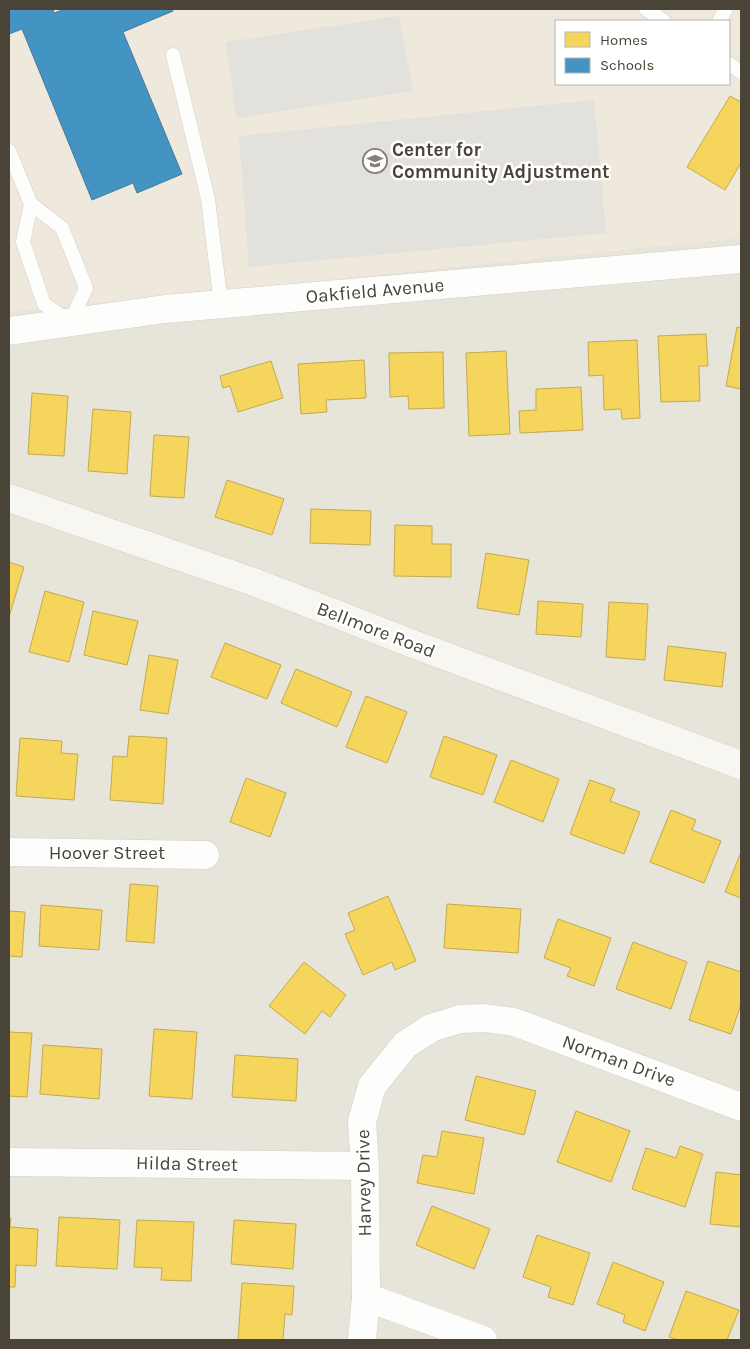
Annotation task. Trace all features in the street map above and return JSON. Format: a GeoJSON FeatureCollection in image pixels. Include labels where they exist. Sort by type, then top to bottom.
{"type":"FeatureCollection","features":[{"type":"Feature","properties":{"kind":"main road","name":"Bellmore Road"},"geometry":{"type":"LineString","coordinates":[[9,498],[254,582],[426,649],[741,765]]}},
{"type":"Feature","properties":{"kind":"street","name":"Oakfield Avenue"},"geometry":{"type":"LineString","coordinates":[[9,331],[165,309],[741,259]]}},
{"type":"Feature","properties":{"kind":"street","name":"Hoover Street"},"geometry":{"type":"LineString","coordinates":[[9,852],[205,855]]}},
{"type":"Feature","properties":{"kind":"street","name":"Harvey Drive"},"geometry":{"type":"LineString","coordinates":[[362,1340],[366,1297],[365,1166],[362,1122],[372,1086],[405,1045],[431,1028],[460,1020],[484,1018],[495,1020]]}},
{"type":"Feature","properties":{"kind":"street","name":"Norman Drive"},"geometry":{"type":"LineString","coordinates":[[495,1020],[514,1022],[741,1107]]}},
{"type":"Feature","properties":{"kind":"street","name":"Hilda Street"},"geometry":{"type":"LineString","coordinates":[[9,1162],[365,1166]]}},
{"type":"Feature","properties":{"kind":"street"},"geometry":{"type":"LineString","coordinates":[[366,1297],[483,1340]]}},
{"type":"Feature","properties":{"kind":"lane"},"geometry":{"type":"LineString","coordinates":[[646,9],[662,20]]}},
{"type":"Feature","properties":{"kind":"lane"},"geometry":{"type":"LineString","coordinates":[[720,20],[726,9]]}},
{"type":"Feature","properties":{"kind":"lane"},"geometry":{"type":"LineString","coordinates":[[173,55],[208,199],[221,304]]}},
{"type":"Feature","properties":{"kind":"lane"},"geometry":{"type":"LineString","coordinates":[[730,65],[741,72]]}},
{"type":"Feature","properties":{"kind":"lane"},"geometry":{"type":"LineString","coordinates":[[9,152],[31,204],[62,228],[86,288],[70,322],[44,304],[23,242],[31,204]]}},
{"type":"Feature","properties":{"kind":"shaded area"},"geometry":{"type":"Polygon","coordinates":[[[9,9],[741,9],[741,1340],[9,1340],[9,9]]]}},
{"type":"Feature","properties":{"kind":"shaded area","name":"Center for Community Adjustment"},"geometry":{"type":"Polygon","coordinates":[[[9,9],[741,9],[741,238],[9,312],[9,9]]]}},
{"type":"Feature","properties":{"kind":"shaded area"},"geometry":{"type":"Polygon","coordinates":[[[399,16],[413,91],[236,118],[226,42],[399,16]]]}},
{"type":"Feature","properties":{"kind":"shaded area"},"geometry":{"type":"Polygon","coordinates":[[[594,100],[606,233],[249,267],[239,136],[594,100]]]}},
{"type":"Feature","properties":{"kind":"building: Homes"},"geometry":{"type":"Polygon","coordinates":[[[730,96],[741,102],[741,163],[725,190],[687,167],[730,96]]]}},
{"type":"Feature","properties":{"kind":"building: Homes"},"geometry":{"type":"Polygon","coordinates":[[[737,327],[741,328],[741,389],[726,386],[737,327]]]}},
{"type":"Feature","properties":{"kind":"building: Homes"},"geometry":{"type":"Polygon","coordinates":[[[706,334],[708,366],[699,366],[700,401],[661,402],[658,336],[706,334]]]}},
{"type":"Feature","properties":{"kind":"building: Homes"},"geometry":{"type":"Polygon","coordinates":[[[637,340],[640,418],[622,419],[621,409],[604,410],[603,375],[589,376],[588,342],[637,340]]]}},
{"type":"Feature","properties":{"kind":"building: Homes"},"geometry":{"type":"Polygon","coordinates":[[[506,351],[510,434],[469,436],[466,353],[506,351]]]}},
{"type":"Feature","properties":{"kind":"building: Homes"},"geometry":{"type":"Polygon","coordinates":[[[443,352],[444,408],[409,409],[408,396],[390,397],[389,353],[443,352]]]}},
{"type":"Feature","properties":{"kind":"building: Homes"},"geometry":{"type":"Polygon","coordinates":[[[364,360],[366,398],[326,400],[327,412],[301,414],[298,364],[364,360]]]}},
{"type":"Feature","properties":{"kind":"building: Homes"},"geometry":{"type":"Polygon","coordinates":[[[271,361],[283,398],[238,412],[230,386],[223,388],[220,376],[271,361]]]}},
{"type":"Feature","properties":{"kind":"building: Homes"},"geometry":{"type":"Polygon","coordinates":[[[581,387],[583,430],[520,433],[519,411],[536,410],[536,389],[581,387]]]}},
{"type":"Feature","properties":{"kind":"building: Homes"},"geometry":{"type":"Polygon","coordinates":[[[32,393],[68,396],[64,456],[28,454],[32,393]]]}},
{"type":"Feature","properties":{"kind":"building: Homes"},"geometry":{"type":"Polygon","coordinates":[[[93,409],[131,412],[127,474],[88,471],[93,409]]]}},
{"type":"Feature","properties":{"kind":"building: Homes"},"geometry":{"type":"Polygon","coordinates":[[[154,435],[189,437],[184,498],[150,496],[154,435]]]}},
{"type":"Feature","properties":{"kind":"building: Homes"},"geometry":{"type":"Polygon","coordinates":[[[227,480],[284,499],[272,535],[215,517],[227,480]]]}},
{"type":"Feature","properties":{"kind":"building: Homes"},"geometry":{"type":"Polygon","coordinates":[[[311,509],[371,511],[370,545],[310,543],[311,509]]]}},
{"type":"Feature","properties":{"kind":"building: Homes"},"geometry":{"type":"Polygon","coordinates":[[[395,525],[432,526],[432,544],[451,544],[451,577],[394,576],[395,525]]]}},
{"type":"Feature","properties":{"kind":"building: Homes"},"geometry":{"type":"Polygon","coordinates":[[[486,553],[529,560],[519,615],[477,608],[486,553]]]}},
{"type":"Feature","properties":{"kind":"building: Homes"},"geometry":{"type":"Polygon","coordinates":[[[9,562],[24,567],[9,617],[9,562]]]}},
{"type":"Feature","properties":{"kind":"building: Homes"},"geometry":{"type":"Polygon","coordinates":[[[45,591],[84,602],[69,662],[29,652],[45,591]]]}},
{"type":"Feature","properties":{"kind":"building: Homes"},"geometry":{"type":"Polygon","coordinates":[[[538,601],[583,604],[581,637],[536,634],[538,601]]]}},
{"type":"Feature","properties":{"kind":"building: Homes"},"geometry":{"type":"Polygon","coordinates":[[[609,602],[648,604],[645,660],[606,657],[609,602]]]}},
{"type":"Feature","properties":{"kind":"building: Homes"},"geometry":{"type":"Polygon","coordinates":[[[93,611],[138,621],[127,665],[84,655],[93,611]]]}},
{"type":"Feature","properties":{"kind":"building: Homes"},"geometry":{"type":"Polygon","coordinates":[[[225,643],[281,665],[267,699],[211,677],[225,643]]]}},
{"type":"Feature","properties":{"kind":"building: Homes"},"geometry":{"type":"Polygon","coordinates":[[[668,646],[726,653],[722,687],[664,680],[668,646]]]}},
{"type":"Feature","properties":{"kind":"building: Homes"},"geometry":{"type":"Polygon","coordinates":[[[149,655],[178,660],[168,714],[140,710],[149,655]]]}},
{"type":"Feature","properties":{"kind":"building: Homes"},"geometry":{"type":"Polygon","coordinates":[[[296,669],[352,692],[337,727],[281,703],[296,669]]]}},
{"type":"Feature","properties":{"kind":"building: Homes"},"geometry":{"type":"Polygon","coordinates":[[[366,696],[407,712],[387,763],[346,747],[366,696]]]}},
{"type":"Feature","properties":{"kind":"building: Homes"},"geometry":{"type":"Polygon","coordinates":[[[129,736],[167,738],[163,804],[110,800],[113,756],[127,757],[129,736]]]}},
{"type":"Feature","properties":{"kind":"building: Homes"},"geometry":{"type":"Polygon","coordinates":[[[444,736],[497,755],[483,795],[430,777],[444,736]]]}},
{"type":"Feature","properties":{"kind":"building: Homes"},"geometry":{"type":"Polygon","coordinates":[[[20,738],[62,741],[61,753],[78,754],[74,800],[16,796],[20,738]]]}},
{"type":"Feature","properties":{"kind":"building: Homes"},"geometry":{"type":"Polygon","coordinates":[[[511,760],[559,779],[543,822],[494,802],[511,760]]]}},
{"type":"Feature","properties":{"kind":"building: Homes"},"geometry":{"type":"Polygon","coordinates":[[[246,778],[286,793],[270,837],[230,822],[246,778]]]}},
{"type":"Feature","properties":{"kind":"building: Homes"},"geometry":{"type":"Polygon","coordinates":[[[590,780],[615,789],[610,801],[640,812],[624,854],[570,834],[590,780]]]}},
{"type":"Feature","properties":{"kind":"building: Homes"},"geometry":{"type":"Polygon","coordinates":[[[671,810],[696,820],[692,830],[721,841],[704,883],[650,862],[671,810]]]}},
{"type":"Feature","properties":{"kind":"building: Homes"},"geometry":{"type":"Polygon","coordinates":[[[741,852],[741,898],[725,892],[741,852]]]}},
{"type":"Feature","properties":{"kind":"building: Homes"},"geometry":{"type":"Polygon","coordinates":[[[130,884],[158,886],[154,943],[126,941],[130,884]]]}},
{"type":"Feature","properties":{"kind":"building: Homes"},"geometry":{"type":"Polygon","coordinates":[[[388,896],[416,961],[395,970],[392,962],[363,975],[345,934],[355,930],[348,913],[388,896]]]}},
{"type":"Feature","properties":{"kind":"building: Homes"},"geometry":{"type":"Polygon","coordinates":[[[447,904],[521,909],[518,953],[444,948],[447,904]]]}},
{"type":"Feature","properties":{"kind":"building: Homes"},"geometry":{"type":"Polygon","coordinates":[[[41,905],[102,910],[99,950],[39,946],[41,905]]]}},
{"type":"Feature","properties":{"kind":"building: Homes"},"geometry":{"type":"Polygon","coordinates":[[[9,911],[25,912],[22,957],[9,956],[9,911]]]}},
{"type":"Feature","properties":{"kind":"building: Homes"},"geometry":{"type":"Polygon","coordinates":[[[558,919],[611,938],[594,986],[567,976],[571,968],[544,958],[558,919]]]}},
{"type":"Feature","properties":{"kind":"building: Homes"},"geometry":{"type":"Polygon","coordinates":[[[633,942],[687,962],[671,1009],[616,989],[633,942]]]}},
{"type":"Feature","properties":{"kind":"building: Homes"},"geometry":{"type":"Polygon","coordinates":[[[708,961],[741,972],[741,1004],[731,1034],[689,1020],[708,961]]]}},
{"type":"Feature","properties":{"kind":"building: Homes"},"geometry":{"type":"Polygon","coordinates":[[[304,962],[346,995],[330,1017],[322,1011],[305,1034],[269,1006],[304,962]]]}},
{"type":"Feature","properties":{"kind":"building: Homes"},"geometry":{"type":"Polygon","coordinates":[[[154,1029],[197,1032],[192,1099],[149,1096],[154,1029]]]}},
{"type":"Feature","properties":{"kind":"building: Homes"},"geometry":{"type":"Polygon","coordinates":[[[9,1032],[32,1033],[27,1097],[9,1096],[9,1032]]]}},
{"type":"Feature","properties":{"kind":"building: Homes"},"geometry":{"type":"Polygon","coordinates":[[[43,1045],[102,1049],[99,1099],[40,1094],[43,1045]]]}},
{"type":"Feature","properties":{"kind":"building: Homes"},"geometry":{"type":"Polygon","coordinates":[[[235,1055],[298,1059],[296,1101],[232,1097],[235,1055]]]}},
{"type":"Feature","properties":{"kind":"building: Homes"},"geometry":{"type":"Polygon","coordinates":[[[476,1076],[536,1091],[524,1135],[465,1120],[476,1076]]]}},
{"type":"Feature","properties":{"kind":"building: Homes"},"geometry":{"type":"Polygon","coordinates":[[[576,1111],[630,1131],[611,1182],[557,1162],[576,1111]]]}},
{"type":"Feature","properties":{"kind":"building: Homes"},"geometry":{"type":"Polygon","coordinates":[[[442,1131],[484,1138],[474,1194],[417,1183],[423,1155],[437,1157],[442,1131]]]}},
{"type":"Feature","properties":{"kind":"building: Homes"},"geometry":{"type":"Polygon","coordinates":[[[680,1146],[703,1154],[685,1207],[632,1189],[646,1148],[676,1158],[680,1146]]]}},
{"type":"Feature","properties":{"kind":"building: Homes"},"geometry":{"type":"Polygon","coordinates":[[[716,1172],[741,1175],[741,1227],[710,1224],[716,1172]]]}},
{"type":"Feature","properties":{"kind":"building: Homes"},"geometry":{"type":"Polygon","coordinates":[[[432,1206],[490,1229],[474,1269],[416,1245],[432,1206]]]}},
{"type":"Feature","properties":{"kind":"building: Homes"},"geometry":{"type":"Polygon","coordinates":[[[59,1217],[120,1220],[117,1269],[56,1266],[59,1217]]]}},
{"type":"Feature","properties":{"kind":"building: Homes"},"geometry":{"type":"Polygon","coordinates":[[[9,1218],[11,1218],[10,1227],[38,1229],[36,1266],[16,1265],[15,1287],[9,1287],[9,1218]]]}},
{"type":"Feature","properties":{"kind":"building: Homes"},"geometry":{"type":"Polygon","coordinates":[[[137,1220],[194,1222],[191,1281],[161,1280],[162,1268],[134,1267],[137,1220]]]}},
{"type":"Feature","properties":{"kind":"building: Homes"},"geometry":{"type":"Polygon","coordinates":[[[234,1220],[296,1224],[293,1269],[231,1264],[234,1220]]]}},
{"type":"Feature","properties":{"kind":"building: Homes"},"geometry":{"type":"Polygon","coordinates":[[[537,1235],[590,1253],[573,1305],[548,1297],[551,1287],[523,1277],[537,1235]]]}},
{"type":"Feature","properties":{"kind":"building: Homes"},"geometry":{"type":"Polygon","coordinates":[[[613,1262],[664,1282],[645,1331],[623,1322],[625,1315],[597,1304],[613,1262]]]}},
{"type":"Feature","properties":{"kind":"building: Homes"},"geometry":{"type":"Polygon","coordinates":[[[242,1283],[294,1286],[292,1315],[285,1314],[283,1340],[238,1340],[242,1283]]]}},
{"type":"Feature","properties":{"kind":"building: Homes"},"geometry":{"type":"Polygon","coordinates":[[[686,1291],[739,1310],[727,1340],[678,1340],[669,1337],[686,1291]]]}},
{"type":"Feature","properties":{"kind":"building: Schools"},"geometry":{"type":"Polygon","coordinates":[[[9,9],[53,9],[54,13],[65,9],[172,9],[173,11],[123,32],[182,174],[137,193],[133,183],[92,200],[22,29],[9,34],[9,9]]]}},
{"type":"Feature","properties":{"kind":"place","name":"Center for Community Adjustment"},"geometry":{"type":"Point","coordinates":[375,161]}}]}
